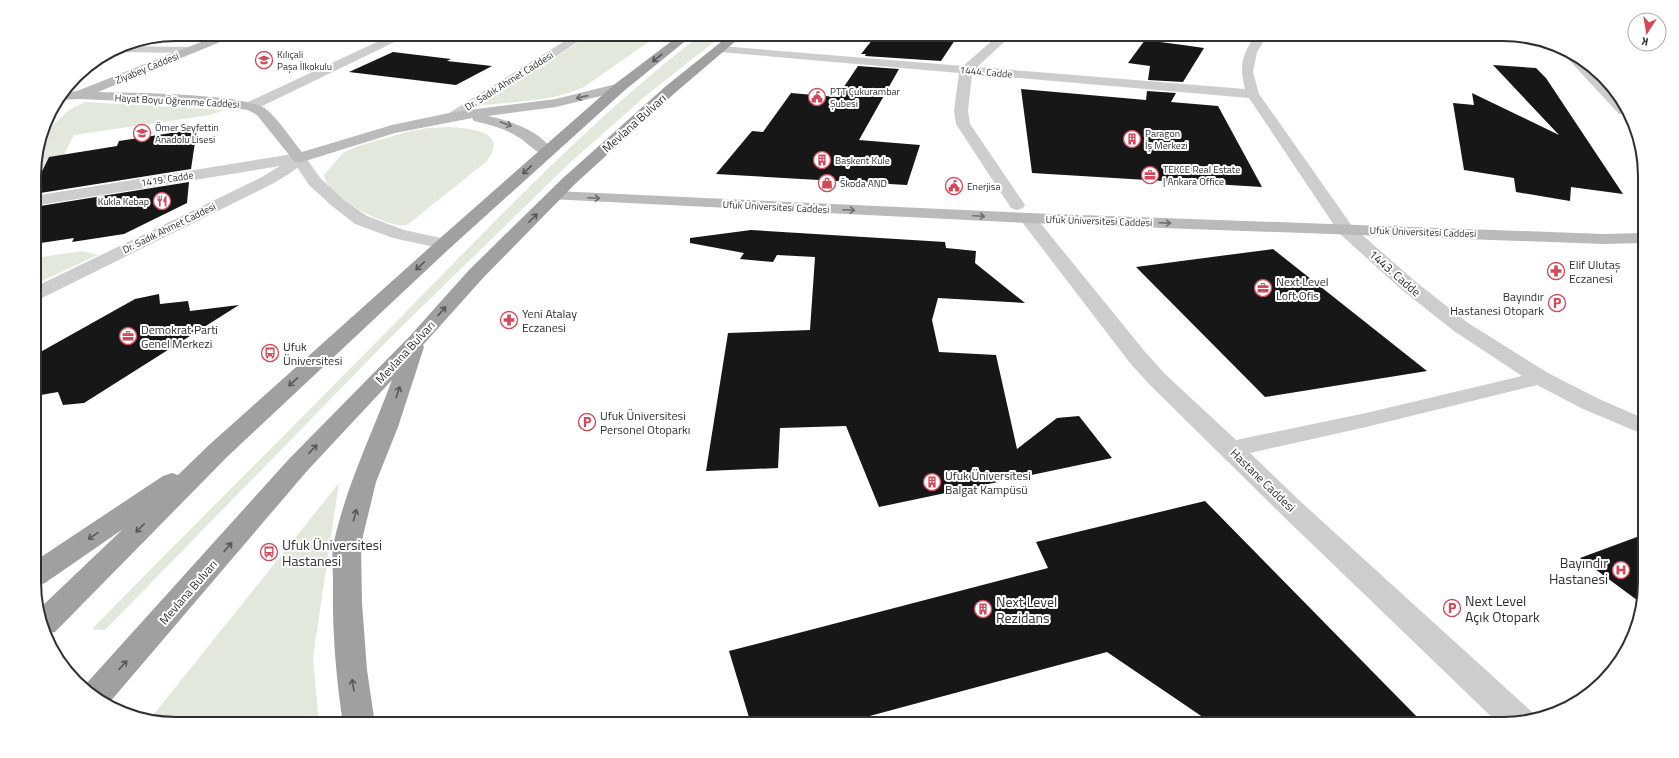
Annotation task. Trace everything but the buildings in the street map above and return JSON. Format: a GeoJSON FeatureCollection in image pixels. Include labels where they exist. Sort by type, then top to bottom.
{"type":"FeatureCollection","features":[{"type":"Feature","properties":{"kind":"highway"},"geometry":{"type":"LineString","coordinates":[[47,619],[218,451],[444,244],[620,87],[679,41]]}},
{"type":"Feature","properties":{"kind":"highway","name":"Mevlana Bulvarı"},"geometry":{"type":"LineString","coordinates":[[99,692],[298,465],[417,340],[476,274],[569,182],[672,89],[730,41]]}},
{"type":"Feature","properties":{"kind":"highway"},"geometry":{"type":"LineString","coordinates":[[358,717],[351,670],[347,603],[347,544],[363,482],[386,427],[417,340]]}},
{"type":"Feature","properties":{"kind":"highway"},"geometry":{"type":"LineString","coordinates":[[41,571],[218,451]]}},
{"type":"Feature","properties":{"kind":"main road","name":"Ziyabey Caddesi"},"geometry":{"type":"LineString","coordinates":[[68,96],[78,95],[214,41]]}},
{"type":"Feature","properties":{"kind":"main road"},"geometry":{"type":"LineString","coordinates":[[299,158],[392,129],[454,116],[556,103],[620,87]]}},
{"type":"Feature","properties":{"kind":"main road","name":"Hayat Boyu Öğrenme Caddesi"},"geometry":{"type":"LineString","coordinates":[[78,95],[210,101],[251,106],[262,112],[299,158]]}},
{"type":"Feature","properties":{"kind":"main road"},"geometry":{"type":"LineString","coordinates":[[454,116],[476,117],[508,124],[531,138],[547,152]]}},
{"type":"Feature","properties":{"kind":"main road","name":"Ufuk Üniversitesi Caddesi"},"geometry":{"type":"LineString","coordinates":[[569,182],[1022,212]]}},
{"type":"Feature","properties":{"kind":"main road","name":"Ufuk Üniversitesi Caddesi"},"geometry":{"type":"LineString","coordinates":[[555,196],[1342,224],[1603,239],[1638,238]]}},
{"type":"Feature","properties":{"kind":"main road","name":"Ufuk Üniversitesi Caddesi"},"geometry":{"type":"LineString","coordinates":[[1342,224],[1638,226]]}},
{"type":"Feature","properties":{"kind":"street"},"geometry":{"type":"LineString","coordinates":[[251,106],[388,41]]}},
{"type":"Feature","properties":{"kind":"street","name":"Dr. Sadık Ahmet Caddesi"},"geometry":{"type":"LineString","coordinates":[[454,116],[573,41]]}},
{"type":"Feature","properties":{"kind":"street"},"geometry":{"type":"LineString","coordinates":[[966,70],[999,41]]}},
{"type":"Feature","properties":{"kind":"street","name":"1443. Cadde"},"geometry":{"type":"LineString","coordinates":[[1258,41],[1251,52],[1247,72],[1253,94],[1342,224],[1409,286],[1461,327],[1540,378],[1638,425]]}},
{"type":"Feature","properties":{"kind":"street"},"geometry":{"type":"LineString","coordinates":[[129,49],[191,50]]}},
{"type":"Feature","properties":{"kind":"street","name":"1444. Cadde"},"geometry":{"type":"LineString","coordinates":[[720,49],[1253,94]]}},
{"type":"Feature","properties":{"kind":"street"},"geometry":{"type":"LineString","coordinates":[[1583,68],[1615,101]]}},
{"type":"Feature","properties":{"kind":"street","name":"Hastane Caddesi"},"geometry":{"type":"LineString","coordinates":[[966,70],[961,111],[963,124],[1022,212],[1143,364],[1298,514],[1514,717]]}},
{"type":"Feature","properties":{"kind":"street"},"geometry":{"type":"LineString","coordinates":[[299,158],[315,182],[338,203],[361,220],[400,234],[444,244]]}},
{"type":"Feature","properties":{"kind":"street","name":"Dr. Sadık Ahmet Caddesi"},"geometry":{"type":"LineString","coordinates":[[41,291],[268,180],[289,168],[299,158]]}},
{"type":"Feature","properties":{"kind":"street","name":"1419. Cadde"},"geometry":{"type":"LineString","coordinates":[[41,200],[299,158]]}},
{"type":"Feature","properties":{"kind":"street"},"geometry":{"type":"LineString","coordinates":[[1231,449],[1366,420],[1540,378]]}},
{"type":"Feature","properties":{"kind":"shaded area"},"geometry":{"type":"Polygon","coordinates":[[[581,41],[650,41],[584,87],[571,92],[559,96],[519,102],[479,105],[581,41]]]}},
{"type":"Feature","properties":{"kind":"shaded area"},"geometry":{"type":"Polygon","coordinates":[[[693,41],[715,41],[648,94],[573,160],[393,335],[105,630],[92,629],[547,169],[623,99],[693,41]]]}},
{"type":"Feature","properties":{"kind":"shaded area"},"geometry":{"type":"Polygon","coordinates":[[[85,102],[224,110],[210,115],[74,135],[64,155],[49,157],[41,176],[44,150],[50,128],[69,110],[85,102]]]}},
{"type":"Feature","properties":{"kind":"shaded area"},"geometry":{"type":"Polygon","coordinates":[[[450,127],[468,129],[485,134],[491,138],[494,143],[493,151],[487,161],[407,225],[389,223],[377,219],[354,207],[335,193],[327,183],[324,175],[344,152],[407,132],[428,128],[450,127]]]}},
{"type":"Feature","properties":{"kind":"shaded area"},"geometry":{"type":"Polygon","coordinates":[[[82,251],[98,255],[41,281],[41,257],[82,251]]]}},
{"type":"Feature","properties":{"kind":"shaded area"},"geometry":{"type":"Polygon","coordinates":[[[339,483],[313,657],[318,717],[176,717],[153,715],[339,483]]]}},
{"type":"Feature","properties":{"kind":"place","name":"Kılıçali Paşa İlkokulu"},"geometry":{"type":"Point","coordinates":[264,60]}},
{"type":"Feature","properties":{"kind":"place","name":"PTT Çukurambar Şubesi"},"geometry":{"type":"Point","coordinates":[817,97]}},
{"type":"Feature","properties":{"kind":"place","name":"Ömer Seyfettin Anadolu Lisesi"},"geometry":{"type":"Point","coordinates":[142,133]}},
{"type":"Feature","properties":{"kind":"place","name":"Paragon İş Merkezi"},"geometry":{"type":"Point","coordinates":[1132,139]}},
{"type":"Feature","properties":{"kind":"place","name":"Başkent Kule"},"geometry":{"type":"Point","coordinates":[822,160]}},
{"type":"Feature","properties":{"kind":"place","name":"TEKCE Real Estate | Ankara Office"},"geometry":{"type":"Point","coordinates":[1150,175]}},
{"type":"Feature","properties":{"kind":"place","name":"Škoda AND"},"geometry":{"type":"Point","coordinates":[827,183]}},
{"type":"Feature","properties":{"kind":"place","name":"Enerjisa"},"geometry":{"type":"Point","coordinates":[954,186]}},
{"type":"Feature","properties":{"kind":"place","name":"Kukla Kebap"},"geometry":{"type":"Point","coordinates":[162,201]}},
{"type":"Feature","properties":{"kind":"place","name":"Elif Ulutaş Eczanesi"},"geometry":{"type":"Point","coordinates":[1556,271]}},
{"type":"Feature","properties":{"kind":"place","name":"Next Level Loft Ofis"},"geometry":{"type":"Point","coordinates":[1263,288]}},
{"type":"Feature","properties":{"kind":"place","name":"Bayındır Hastanesi Otopark"},"geometry":{"type":"Point","coordinates":[1557,303]}},
{"type":"Feature","properties":{"kind":"place","name":"Yeni Atalay Eczanesi"},"geometry":{"type":"Point","coordinates":[509,320]}},
{"type":"Feature","properties":{"kind":"place","name":"Demokrat Parti Genel Merkezi"},"geometry":{"type":"Point","coordinates":[128,336]}},
{"type":"Feature","properties":{"kind":"place","name":"Ufuk Üniversitesi"},"geometry":{"type":"Point","coordinates":[270,353]}},
{"type":"Feature","properties":{"kind":"place","name":"Ufuk Üniversitesi Personel Otoparkı"},"geometry":{"type":"Point","coordinates":[587,422]}},
{"type":"Feature","properties":{"kind":"place","name":"Ufuk Üniversitesi Balgat Kampüsü"},"geometry":{"type":"Point","coordinates":[932,482]}},
{"type":"Feature","properties":{"kind":"place","name":"Ufuk Üniversitesi Hastanesi"},"geometry":{"type":"Point","coordinates":[269,552]}},
{"type":"Feature","properties":{"kind":"place","name":"Bayındır Hastanesi"},"geometry":{"type":"Point","coordinates":[1621,570]}},
{"type":"Feature","properties":{"kind":"place","name":"Next Level Açık Otopark"},"geometry":{"type":"Point","coordinates":[1452,608]}},
{"type":"Feature","properties":{"kind":"place","name":"Next Level Rezidans"},"geometry":{"type":"Point","coordinates":[983,609]}}]}
